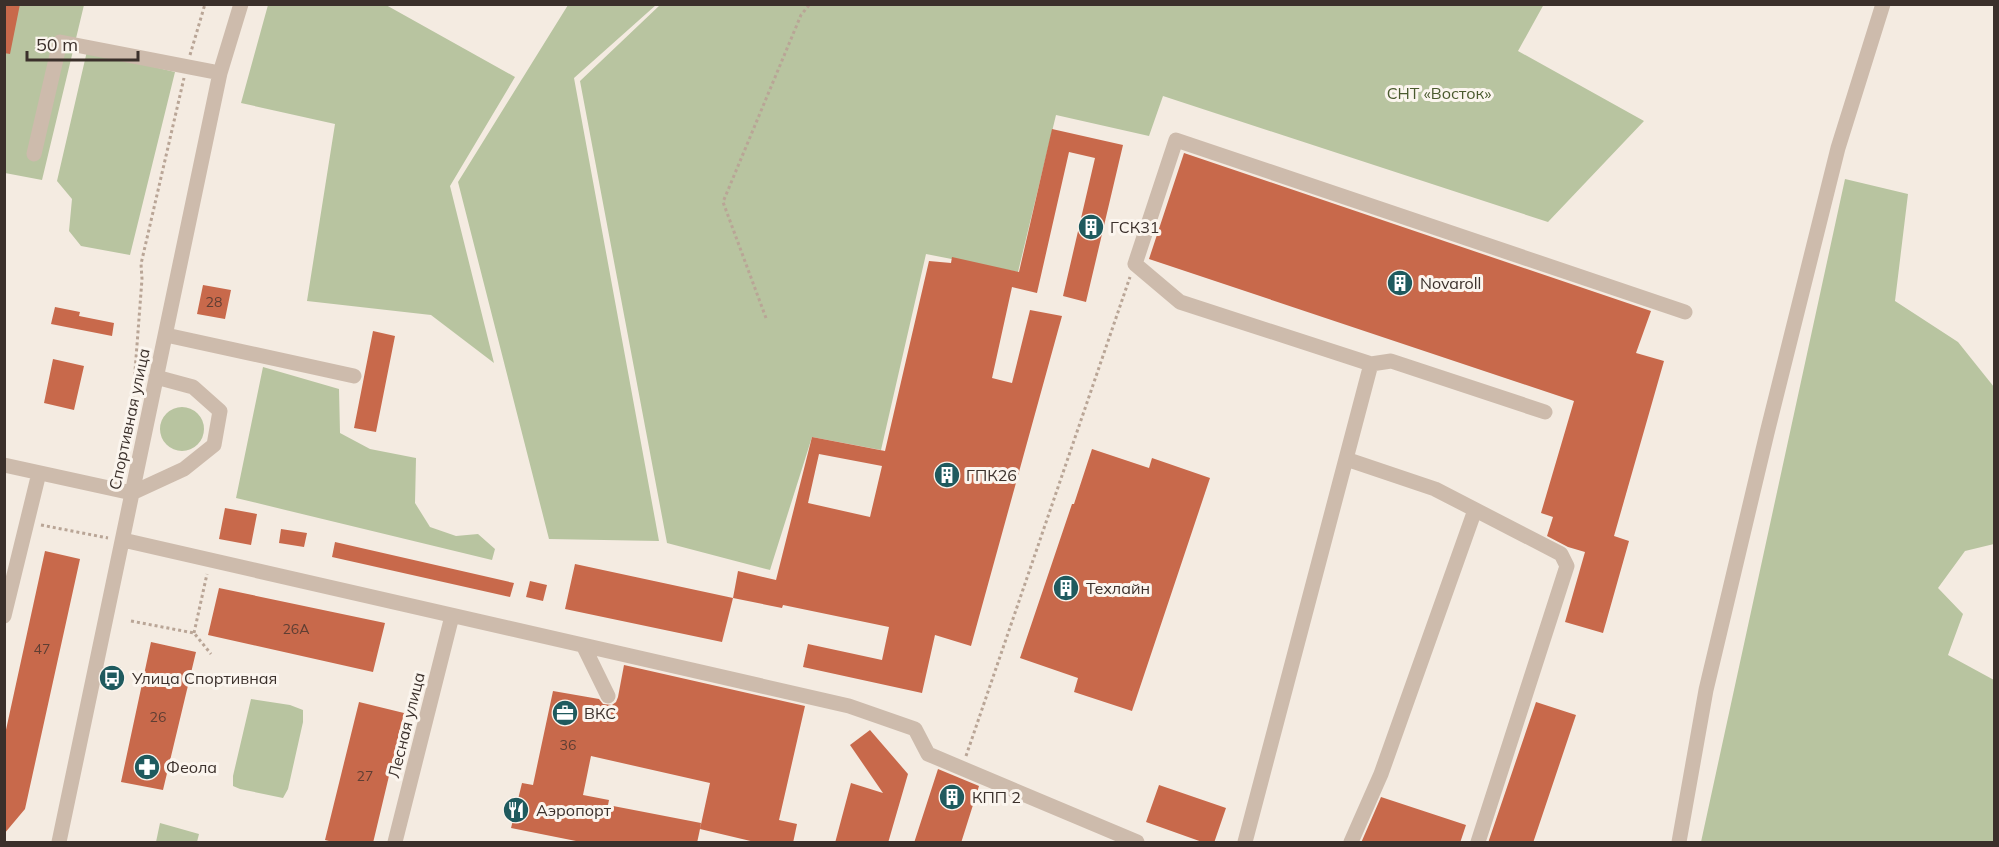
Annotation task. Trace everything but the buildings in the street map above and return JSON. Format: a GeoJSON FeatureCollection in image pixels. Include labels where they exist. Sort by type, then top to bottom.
{"type":"FeatureCollection","features":[{"type":"Feature","properties":{"kind":"street","name":"Спортивная улица"},"geometry":{"type":"LineString","coordinates":[[59,843],[220,73],[241,4]]}},
{"type":"Feature","properties":{"kind":"street"},"geometry":{"type":"LineString","coordinates":[[1679,843],[1706,690],[1767,433],[1838,148],[1883,4]]}},
{"type":"Feature","properties":{"kind":"street"},"geometry":{"type":"LineString","coordinates":[[34,154],[60,42],[220,73]]}},
{"type":"Feature","properties":{"kind":"street"},"geometry":{"type":"LineString","coordinates":[[1545,412],[1391,361],[1371,364],[1180,302],[1134,264],[1176,140],[1685,312]]}},
{"type":"Feature","properties":{"kind":"street"},"geometry":{"type":"LineString","coordinates":[[166,335],[354,376]]}},
{"type":"Feature","properties":{"kind":"street"},"geometry":{"type":"LineString","coordinates":[[1245,843],[1371,364]]}},
{"type":"Feature","properties":{"kind":"street"},"geometry":{"type":"LineString","coordinates":[[4,465],[132,493],[184,469],[214,445],[220,411],[193,387],[156,377]]}},
{"type":"Feature","properties":{"kind":"street"},"geometry":{"type":"LineString","coordinates":[[1346,459],[1435,489],[1561,554],[1567,566],[1478,843]]}},
{"type":"Feature","properties":{"kind":"street"},"geometry":{"type":"LineString","coordinates":[[4,616],[11,559],[27,522],[39,473]]}},
{"type":"Feature","properties":{"kind":"street"},"geometry":{"type":"LineString","coordinates":[[1351,843],[1381,774],[1475,510]]}},
{"type":"Feature","properties":{"kind":"street"},"geometry":{"type":"LineString","coordinates":[[123,540],[849,706],[915,729],[928,754],[1137,843]]}},
{"type":"Feature","properties":{"kind":"street","name":"Лесная улица"},"geometry":{"type":"LineString","coordinates":[[395,843],[452,616]]}},
{"type":"Feature","properties":{"kind":"street"},"geometry":{"type":"LineString","coordinates":[[583,645],[608,696]]}},
{"type":"Feature","properties":{"kind":"path"},"geometry":{"type":"LineString","coordinates":[[128,434],[140,312],[141,264],[186,68],[205,4]]}},
{"type":"Feature","properties":{"kind":"path"},"geometry":{"type":"LineString","coordinates":[[766,318],[723,202],[801,15],[810,4]]}},
{"type":"Feature","properties":{"kind":"path"},"geometry":{"type":"LineString","coordinates":[[962,768],[1134,264]]}},
{"type":"Feature","properties":{"kind":"path"},"geometry":{"type":"LineString","coordinates":[[27,522],[106,538]]}},
{"type":"Feature","properties":{"kind":"path"},"geometry":{"type":"LineString","coordinates":[[194,633],[210,561]]}},
{"type":"Feature","properties":{"kind":"path"},"geometry":{"type":"LineString","coordinates":[[131,621],[194,633],[211,654]]}},
{"type":"Feature","properties":{"kind":"green space","name":"СНТ «Восток»"},"geometry":{"type":"Polygon","coordinates":[[[1544,4],[1518,51],[1644,121],[1548,222],[1163,96],[1149,136],[1056,115],[1018,272],[926,254],[881,450],[812,437],[770,570],[667,543],[580,81],[660,5],[1544,4]]]}},
{"type":"Feature","properties":{"kind":"green space"},"geometry":{"type":"Polygon","coordinates":[[[4,5],[84,5],[42,180],[5,173],[4,5]]]}},
{"type":"Feature","properties":{"kind":"green space"},"geometry":{"type":"Polygon","coordinates":[[[268,5],[386,5],[515,77],[450,186],[494,363],[431,315],[307,301],[335,124],[241,103],[268,5]]]}},
{"type":"Feature","properties":{"kind":"green space"},"geometry":{"type":"Polygon","coordinates":[[[568,5],[656,5],[574,78],[659,541],[549,539],[458,182],[568,5]]]}},
{"type":"Feature","properties":{"kind":"green space"},"geometry":{"type":"Polygon","coordinates":[[[87,51],[175,72],[130,255],[81,246],[69,231],[72,199],[57,181],[87,51]]]}},
{"type":"Feature","properties":{"kind":"green space"},"geometry":{"type":"Polygon","coordinates":[[[1845,179],[1908,194],[1895,301],[1958,342],[1994,387],[1994,544],[1965,551],[1938,588],[1963,614],[1948,655],[1994,680],[1994,842],[1701,842],[1845,179]]]}},
{"type":"Feature","properties":{"kind":"green space"},"geometry":{"type":"Polygon","coordinates":[[[263,367],[339,389],[340,433],[370,449],[416,458],[415,503],[430,527],[456,536],[478,534],[495,549],[492,560],[236,498],[263,367]]]}},
{"type":"Feature","properties":{"kind":"green space"},"geometry":{"type":"Polygon","coordinates":[[[182,407],[197,414],[204,429],[197,444],[182,451],[167,444],[160,429],[167,414],[182,407]]]}},
{"type":"Feature","properties":{"kind":"green space"},"geometry":{"type":"Polygon","coordinates":[[[251,699],[290,705],[303,710],[303,722],[288,789],[283,798],[233,786],[233,776],[251,699]]]}},
{"type":"Feature","properties":{"kind":"green space"},"geometry":{"type":"Polygon","coordinates":[[[160,823],[199,834],[197,842],[156,842],[160,823]]]}},
{"type":"Feature","properties":{"kind":"place","name":"ГСК31"},"geometry":{"type":"Point","coordinates":[1091,227]}},
{"type":"Feature","properties":{"kind":"place","name":"Novaroll"},"geometry":{"type":"Point","coordinates":[1400,283]}},
{"type":"Feature","properties":{"kind":"place","name":"ГПК26"},"geometry":{"type":"Point","coordinates":[947,475]}},
{"type":"Feature","properties":{"kind":"place","name":"Техлайн"},"geometry":{"type":"Point","coordinates":[1066,588]}},
{"type":"Feature","properties":{"kind":"place","name":"Улица Спортивная"},"geometry":{"type":"Point","coordinates":[112,678]}},
{"type":"Feature","properties":{"kind":"place","name":"ВКС"},"geometry":{"type":"Point","coordinates":[565,713]}},
{"type":"Feature","properties":{"kind":"place","name":"Феола"},"geometry":{"type":"Point","coordinates":[147,767]}},
{"type":"Feature","properties":{"kind":"place","name":"КПП 2"},"geometry":{"type":"Point","coordinates":[952,797]}},
{"type":"Feature","properties":{"kind":"place","name":"Аэропорт"},"geometry":{"type":"Point","coordinates":[516,810]}}]}
